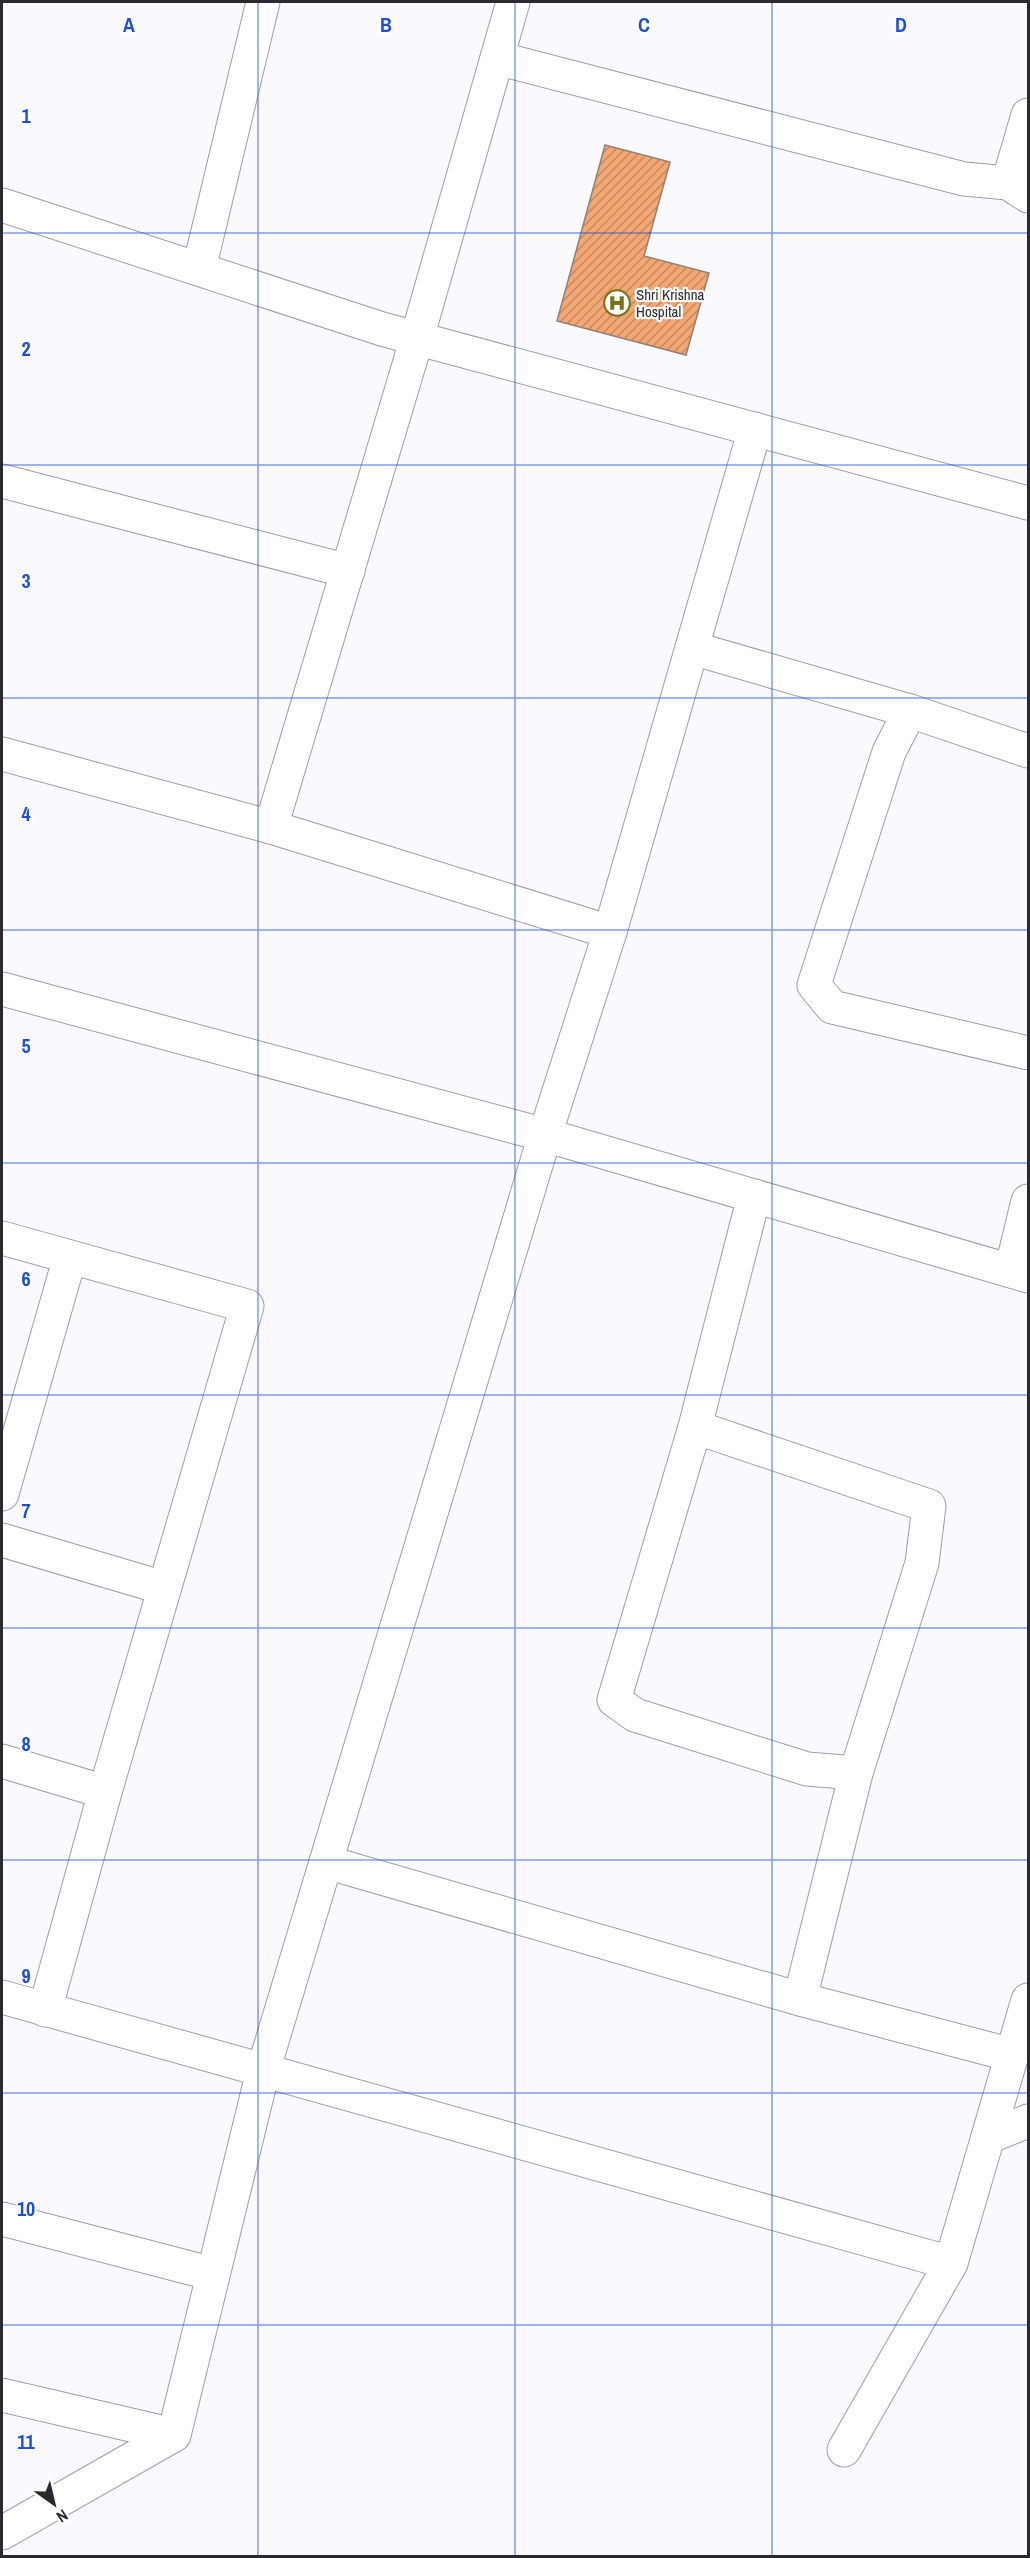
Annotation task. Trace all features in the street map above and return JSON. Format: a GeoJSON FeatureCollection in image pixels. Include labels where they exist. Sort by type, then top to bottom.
{"type":"FeatureCollection","features":[{"type":"Feature","properties":{"kind":"street"},"geometry":{"type":"LineString","coordinates":[[199,269],[263,2]]}},
{"type":"Feature","properties":{"kind":"street"},"geometry":{"type":"LineString","coordinates":[[271,827],[417,338],[513,2]]}},
{"type":"Feature","properties":{"kind":"street"},"geometry":{"type":"LineString","coordinates":[[497,58],[964,179],[1018,189],[1029,115]]}},
{"type":"Feature","properties":{"kind":"street"},"geometry":{"type":"LineString","coordinates":[[2,205],[417,338],[1029,503]]}},
{"type":"Feature","properties":{"kind":"street"},"geometry":{"type":"LineString","coordinates":[[2,2533],[174,2435],[263,2071],[545,1135],[610,932],[755,429]]}},
{"type":"Feature","properties":{"kind":"street"},"geometry":{"type":"LineString","coordinates":[[2,481],[348,572]]}},
{"type":"Feature","properties":{"kind":"street"},"geometry":{"type":"LineString","coordinates":[[692,648],[910,711],[1029,751]]}},
{"type":"Feature","properties":{"kind":"street"},"geometry":{"type":"LineString","coordinates":[[910,711],[889,752],[814,985],[832,1006],[1029,1053]]}},
{"type":"Feature","properties":{"kind":"street"},"geometry":{"type":"LineString","coordinates":[[2,754],[271,827],[610,932]]}},
{"type":"Feature","properties":{"kind":"street"},"geometry":{"type":"LineString","coordinates":[[2,989],[545,1135],[1020,1273],[1029,1201]]}},
{"type":"Feature","properties":{"kind":"street"},"geometry":{"type":"LineString","coordinates":[[754,1196],[695,1427],[614,1700],[635,1715],[807,1769],[856,1773]]}},
{"type":"Feature","properties":{"kind":"street"},"geometry":{"type":"LineString","coordinates":[[2,1238],[247,1306],[105,1792],[45,2010]]}},
{"type":"Feature","properties":{"kind":"street"},"geometry":{"type":"LineString","coordinates":[[2,1494],[70,1257]]}},
{"type":"Feature","properties":{"kind":"street"},"geometry":{"type":"LineString","coordinates":[[695,1427],[929,1506],[922,1563],[856,1773],[800,1999]]}},
{"type":"Feature","properties":{"kind":"street"},"geometry":{"type":"LineString","coordinates":[[2,1540],[164,1588]]}},
{"type":"Feature","properties":{"kind":"street"},"geometry":{"type":"LineString","coordinates":[[2,1761],[105,1792]]}},
{"type":"Feature","properties":{"kind":"street"},"geometry":{"type":"LineString","coordinates":[[326,1862],[800,1999],[1012,2055]]}},
{"type":"Feature","properties":{"kind":"street"},"geometry":{"type":"LineString","coordinates":[[2,1998],[951,2263]]}},
{"type":"Feature","properties":{"kind":"street"},"geometry":{"type":"LineString","coordinates":[[844,2450],[951,2263],[1029,2000]]}},
{"type":"Feature","properties":{"kind":"street"},"geometry":{"type":"LineString","coordinates":[[988,2137],[1029,2121]]}},
{"type":"Feature","properties":{"kind":"street"},"geometry":{"type":"LineString","coordinates":[[2,2219],[213,2274]]}},
{"type":"Feature","properties":{"kind":"street"},"geometry":{"type":"LineString","coordinates":[[2,2395],[174,2435]]}},
{"type":"Feature","properties":{"kind":"building"},"geometry":{"type":"Polygon","coordinates":[[[605,145],[670,162],[644,256],[709,273],[686,355],[557,321],[605,145]]]}},
{"type":"Feature","properties":{"kind":"place","name":"Shri Krishna Hospital"},"geometry":{"type":"Point","coordinates":[617,303]}}]}
